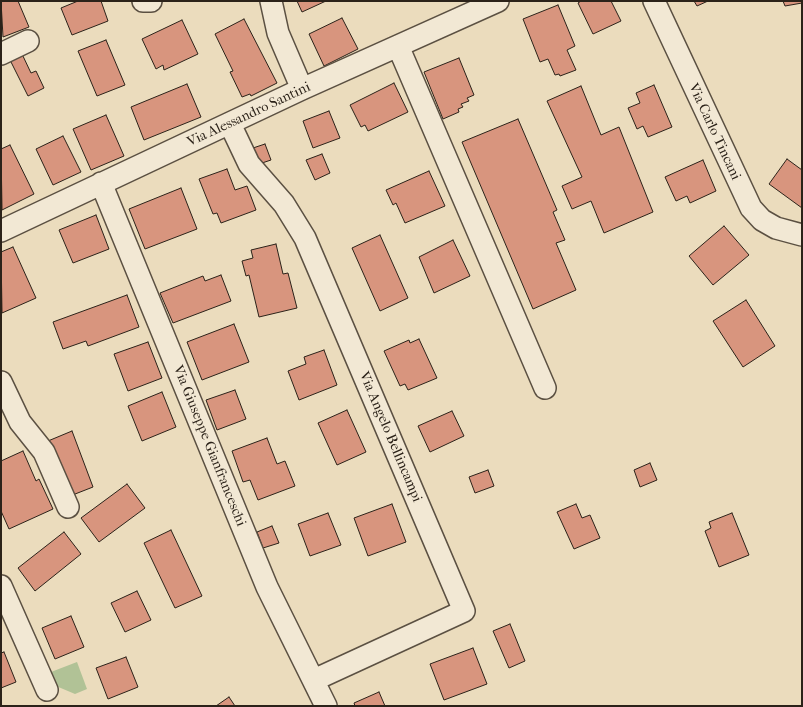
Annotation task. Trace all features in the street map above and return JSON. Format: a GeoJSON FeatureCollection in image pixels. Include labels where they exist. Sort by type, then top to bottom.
{"type":"FeatureCollection","features":[{"type":"Feature","properties":{"kind":"street"},"geometry":{"type":"LineString","coordinates":[[143,1],[151,1]]}},
{"type":"Feature","properties":{"kind":"street"},"geometry":{"type":"LineString","coordinates":[[271,1],[278,33],[302,89]]}},
{"type":"Feature","properties":{"kind":"street","name":"Via Alessandro Santini"},"geometry":{"type":"LineString","coordinates":[[1,231],[302,89],[498,1]]}},
{"type":"Feature","properties":{"kind":"street","name":"Via Carlo Tincani"},"geometry":{"type":"LineString","coordinates":[[654,1],[751,208],[762,220],[776,228],[802,235]]}},
{"type":"Feature","properties":{"kind":"street"},"geometry":{"type":"LineString","coordinates":[[1,54],[28,41]]}},
{"type":"Feature","properties":{"kind":"street"},"geometry":{"type":"LineString","coordinates":[[398,46],[546,388]]}},
{"type":"Feature","properties":{"kind":"street","name":"Via Angelo Bellincampi"},"geometry":{"type":"LineString","coordinates":[[230,124],[249,164],[284,204],[305,238],[464,611],[314,680]]}},
{"type":"Feature","properties":{"kind":"street","name":"Via Giuseppe Gianfranceschi"},"geometry":{"type":"LineString","coordinates":[[101,183],[267,587],[326,706]]}},
{"type":"Feature","properties":{"kind":"street"},"geometry":{"type":"LineString","coordinates":[[1,382],[20,422],[44,452],[68,507]]}},
{"type":"Feature","properties":{"kind":"street"},"geometry":{"type":"LineString","coordinates":[[1,586],[47,690]]}},
{"type":"Feature","properties":{"kind":"green space"},"geometry":{"type":"Polygon","coordinates":[[[77,662],[87,689],[75,694],[56,686],[51,672],[77,662]]]}},
{"type":"Feature","properties":{"kind":"building"},"geometry":{"type":"Polygon","coordinates":[[[1,1],[18,1],[29,27],[3,37],[1,1]]]}},
{"type":"Feature","properties":{"kind":"building"},"geometry":{"type":"Polygon","coordinates":[[[78,1],[101,1],[108,21],[72,35],[61,8],[78,1]]]}},
{"type":"Feature","properties":{"kind":"building"},"geometry":{"type":"Polygon","coordinates":[[[297,1],[326,1],[302,12],[297,1]]]}},
{"type":"Feature","properties":{"kind":"building"},"geometry":{"type":"Polygon","coordinates":[[[581,1],[611,1],[621,21],[593,34],[578,3],[581,1]]]}},
{"type":"Feature","properties":{"kind":"building"},"geometry":{"type":"Polygon","coordinates":[[[694,1],[708,1],[697,6],[694,1]]]}},
{"type":"Feature","properties":{"kind":"building"},"geometry":{"type":"Polygon","coordinates":[[[783,1],[802,1],[802,3],[785,6],[783,1]]]}},
{"type":"Feature","properties":{"kind":"building"},"geometry":{"type":"Polygon","coordinates":[[[558,5],[575,46],[567,50],[576,70],[560,76],[559,74],[555,75],[548,59],[540,62],[523,19],[558,5]]]}},
{"type":"Feature","properties":{"kind":"building"},"geometry":{"type":"Polygon","coordinates":[[[342,18],[358,49],[324,66],[309,34],[342,18]]]}},
{"type":"Feature","properties":{"kind":"building"},"geometry":{"type":"Polygon","coordinates":[[[244,19],[277,83],[251,96],[250,94],[242,97],[230,72],[233,71],[215,34],[244,19]]]}},
{"type":"Feature","properties":{"kind":"building"},"geometry":{"type":"Polygon","coordinates":[[[182,20],[198,54],[164,70],[163,65],[156,69],[142,39],[182,20]]]}},
{"type":"Feature","properties":{"kind":"building"},"geometry":{"type":"Polygon","coordinates":[[[106,40],[125,85],[97,96],[78,51],[106,40]]]}},
{"type":"Feature","properties":{"kind":"building"},"geometry":{"type":"Polygon","coordinates":[[[22,54],[31,73],[36,71],[44,88],[28,96],[10,60],[22,54]]]}},
{"type":"Feature","properties":{"kind":"building"},"geometry":{"type":"Polygon","coordinates":[[[459,58],[474,95],[467,98],[469,101],[461,104],[463,107],[458,109],[459,112],[443,119],[424,72],[459,58]]]}},
{"type":"Feature","properties":{"kind":"building"},"geometry":{"type":"Polygon","coordinates":[[[394,83],[408,112],[368,131],[365,125],[361,127],[350,105],[394,83]]]}},
{"type":"Feature","properties":{"kind":"building"},"geometry":{"type":"Polygon","coordinates":[[[187,84],[201,117],[144,140],[131,107],[187,84]]]}},
{"type":"Feature","properties":{"kind":"building"},"geometry":{"type":"Polygon","coordinates":[[[654,85],[672,127],[648,137],[643,126],[637,129],[628,108],[640,103],[636,93],[654,85]]]}},
{"type":"Feature","properties":{"kind":"building"},"geometry":{"type":"Polygon","coordinates":[[[581,86],[601,135],[619,127],[653,212],[604,233],[591,201],[572,209],[562,186],[582,177],[547,101],[581,86]]]}},
{"type":"Feature","properties":{"kind":"building"},"geometry":{"type":"Polygon","coordinates":[[[329,111],[340,138],[313,148],[303,121],[329,111]]]}},
{"type":"Feature","properties":{"kind":"building"},"geometry":{"type":"Polygon","coordinates":[[[106,115],[124,156],[91,170],[73,129],[106,115]]]}},
{"type":"Feature","properties":{"kind":"building"},"geometry":{"type":"Polygon","coordinates":[[[518,119],[557,210],[553,212],[565,240],[556,243],[576,290],[533,309],[462,142],[518,119]]]}},
{"type":"Feature","properties":{"kind":"building"},"geometry":{"type":"Polygon","coordinates":[[[63,136],[81,172],[53,185],[36,149],[63,136]]]}},
{"type":"Feature","properties":{"kind":"building"},"geometry":{"type":"Polygon","coordinates":[[[265,144],[271,160],[256,165],[250,149],[265,144]]]}},
{"type":"Feature","properties":{"kind":"building"},"geometry":{"type":"Polygon","coordinates":[[[10,145],[34,194],[2,210],[1,149],[10,145]]]}},
{"type":"Feature","properties":{"kind":"building"},"geometry":{"type":"Polygon","coordinates":[[[322,154],[330,173],[315,180],[306,160],[322,154]]]}},
{"type":"Feature","properties":{"kind":"building"},"geometry":{"type":"Polygon","coordinates":[[[787,159],[802,170],[802,208],[769,184],[787,159]]]}},
{"type":"Feature","properties":{"kind":"building"},"geometry":{"type":"Polygon","coordinates":[[[703,160],[716,191],[690,203],[687,196],[676,201],[665,177],[703,160]]]}},
{"type":"Feature","properties":{"kind":"building"},"geometry":{"type":"Polygon","coordinates":[[[227,169],[235,190],[247,186],[256,210],[221,223],[217,213],[213,214],[199,179],[227,169]]]}},
{"type":"Feature","properties":{"kind":"building"},"geometry":{"type":"Polygon","coordinates":[[[429,171],[445,206],[405,223],[396,203],[393,205],[386,190],[429,171]]]}},
{"type":"Feature","properties":{"kind":"building"},"geometry":{"type":"Polygon","coordinates":[[[181,188],[197,229],[145,249],[129,209],[181,188]]]}},
{"type":"Feature","properties":{"kind":"building"},"geometry":{"type":"Polygon","coordinates":[[[96,215],[109,249],[73,263],[59,230],[96,215]]]}},
{"type":"Feature","properties":{"kind":"building"},"geometry":{"type":"Polygon","coordinates":[[[724,226],[749,255],[713,285],[689,256],[724,226]]]}},
{"type":"Feature","properties":{"kind":"building"},"geometry":{"type":"Polygon","coordinates":[[[380,235],[408,298],[380,311],[352,248],[380,235]]]}},
{"type":"Feature","properties":{"kind":"building"},"geometry":{"type":"Polygon","coordinates":[[[453,240],[470,276],[434,293],[419,257],[453,240]]]}},
{"type":"Feature","properties":{"kind":"building"},"geometry":{"type":"Polygon","coordinates":[[[276,244],[283,274],[288,273],[297,308],[259,317],[249,275],[246,276],[242,261],[253,258],[251,250],[276,244]]]}},
{"type":"Feature","properties":{"kind":"building"},"geometry":{"type":"Polygon","coordinates":[[[13,247],[36,298],[2,313],[1,252],[13,247]]]}},
{"type":"Feature","properties":{"kind":"building"},"geometry":{"type":"Polygon","coordinates":[[[221,275],[231,301],[173,323],[160,293],[203,276],[205,281],[221,275]]]}},
{"type":"Feature","properties":{"kind":"building"},"geometry":{"type":"Polygon","coordinates":[[[127,295],[139,327],[88,346],[86,341],[63,349],[53,322],[127,295]]]}},
{"type":"Feature","properties":{"kind":"building"},"geometry":{"type":"Polygon","coordinates":[[[746,300],[775,346],[743,367],[713,321],[746,300]]]}},
{"type":"Feature","properties":{"kind":"building"},"geometry":{"type":"Polygon","coordinates":[[[234,324],[249,362],[202,380],[187,342],[234,324]]]}},
{"type":"Feature","properties":{"kind":"building"},"geometry":{"type":"Polygon","coordinates":[[[419,339],[437,378],[408,390],[405,384],[400,386],[384,351],[409,340],[410,343],[419,339]]]}},
{"type":"Feature","properties":{"kind":"building"},"geometry":{"type":"Polygon","coordinates":[[[148,342],[162,378],[128,391],[114,354],[148,342]]]}},
{"type":"Feature","properties":{"kind":"building"},"geometry":{"type":"Polygon","coordinates":[[[324,350],[337,385],[299,400],[288,371],[306,364],[304,357],[324,350]]]}},
{"type":"Feature","properties":{"kind":"building"},"geometry":{"type":"Polygon","coordinates":[[[235,390],[246,419],[217,430],[206,400],[235,390]]]}},
{"type":"Feature","properties":{"kind":"building"},"geometry":{"type":"Polygon","coordinates":[[[162,392],[176,427],[142,441],[128,406],[162,392]]]}},
{"type":"Feature","properties":{"kind":"building"},"geometry":{"type":"Polygon","coordinates":[[[347,410],[366,452],[337,465],[318,423],[347,410]]]}},
{"type":"Feature","properties":{"kind":"building"},"geometry":{"type":"Polygon","coordinates":[[[452,411],[464,436],[430,452],[418,426],[452,411]]]}},
{"type":"Feature","properties":{"kind":"building"},"geometry":{"type":"Polygon","coordinates":[[[72,431],[93,487],[70,496],[48,441],[72,431]]]}},
{"type":"Feature","properties":{"kind":"building"},"geometry":{"type":"Polygon","coordinates":[[[267,438],[277,464],[285,461],[295,486],[258,500],[250,480],[243,482],[232,451],[267,438]]]}},
{"type":"Feature","properties":{"kind":"building"},"geometry":{"type":"Polygon","coordinates":[[[23,451],[36,481],[39,479],[53,509],[9,529],[1,511],[1,461],[23,451]]]}},
{"type":"Feature","properties":{"kind":"building"},"geometry":{"type":"Polygon","coordinates":[[[650,463],[657,480],[640,487],[634,470],[650,463]]]}},
{"type":"Feature","properties":{"kind":"building"},"geometry":{"type":"Polygon","coordinates":[[[488,470],[494,486],[475,493],[469,477],[488,470]]]}},
{"type":"Feature","properties":{"kind":"building"},"geometry":{"type":"Polygon","coordinates":[[[127,484],[145,508],[99,542],[81,518],[127,484]]]}},
{"type":"Feature","properties":{"kind":"building"},"geometry":{"type":"Polygon","coordinates":[[[392,504],[406,542],[368,556],[354,518],[392,504]]]}},
{"type":"Feature","properties":{"kind":"building"},"geometry":{"type":"Polygon","coordinates":[[[576,504],[582,518],[590,515],[600,538],[574,549],[557,512],[576,504]]]}},
{"type":"Feature","properties":{"kind":"building"},"geometry":{"type":"Polygon","coordinates":[[[328,513],[341,545],[310,556],[298,524],[328,513]]]}},
{"type":"Feature","properties":{"kind":"building"},"geometry":{"type":"Polygon","coordinates":[[[732,513],[749,555],[719,567],[705,531],[711,528],[709,522],[732,513]]]}},
{"type":"Feature","properties":{"kind":"building"},"geometry":{"type":"Polygon","coordinates":[[[272,526],[279,543],[263,548],[257,532],[272,526]]]}},
{"type":"Feature","properties":{"kind":"building"},"geometry":{"type":"Polygon","coordinates":[[[171,530],[202,596],[175,608],[144,543],[171,530]]]}},
{"type":"Feature","properties":{"kind":"building"},"geometry":{"type":"Polygon","coordinates":[[[64,532],[81,554],[35,591],[18,568],[64,532]]]}},
{"type":"Feature","properties":{"kind":"building"},"geometry":{"type":"Polygon","coordinates":[[[137,591],[151,620],[125,632],[111,603],[137,591]]]}},
{"type":"Feature","properties":{"kind":"building"},"geometry":{"type":"Polygon","coordinates":[[[71,616],[84,647],[55,659],[42,628],[71,616]]]}},
{"type":"Feature","properties":{"kind":"building"},"geometry":{"type":"Polygon","coordinates":[[[510,624],[525,661],[509,668],[493,631],[510,624]]]}},
{"type":"Feature","properties":{"kind":"building"},"geometry":{"type":"Polygon","coordinates":[[[473,648],[487,684],[444,700],[430,664],[473,648]]]}},
{"type":"Feature","properties":{"kind":"building"},"geometry":{"type":"Polygon","coordinates":[[[4,652],[16,682],[1,688],[1,653],[4,652]]]}},
{"type":"Feature","properties":{"kind":"building"},"geometry":{"type":"Polygon","coordinates":[[[126,657],[138,687],[108,699],[96,668],[126,657]]]}},
{"type":"Feature","properties":{"kind":"building"},"geometry":{"type":"Polygon","coordinates":[[[379,692],[385,706],[355,706],[354,703],[379,692]]]}},
{"type":"Feature","properties":{"kind":"building"},"geometry":{"type":"Polygon","coordinates":[[[229,697],[235,706],[216,706],[229,697]]]}}]}
